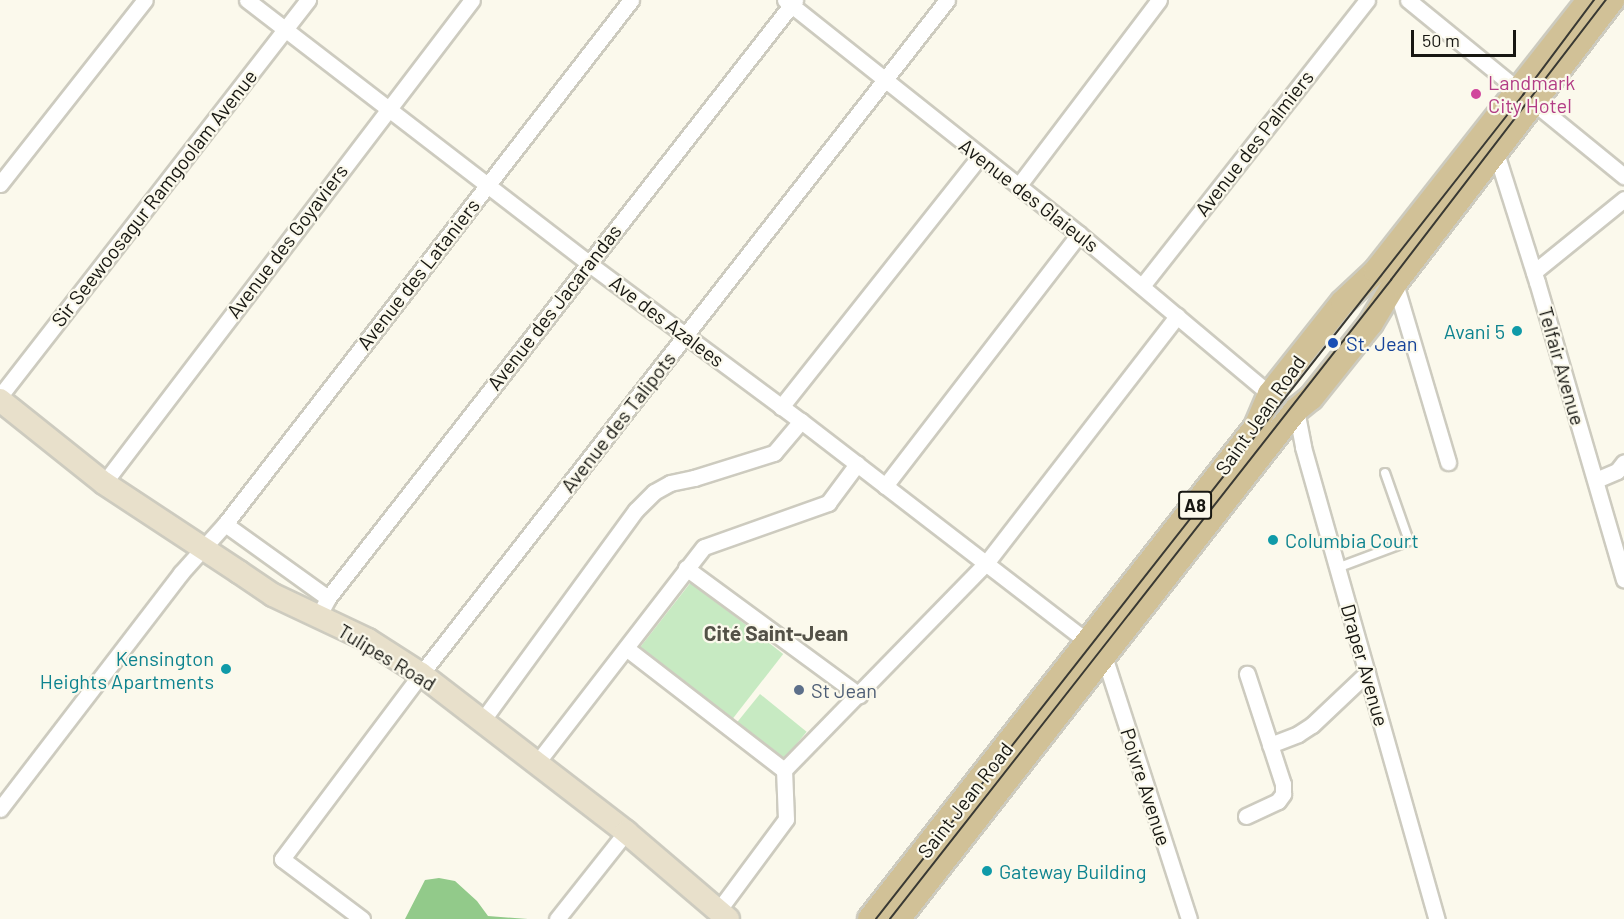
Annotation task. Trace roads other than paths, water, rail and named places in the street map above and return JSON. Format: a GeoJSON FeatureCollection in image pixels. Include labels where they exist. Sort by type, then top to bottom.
{"type":"FeatureCollection","features":[{"type":"Feature","properties":{"kind":"main road","name":"Saint Jean Road"},"geometry":{"type":"LineString","coordinates":[[870,919],[1296,410],[1311,398],[1371,323],[1395,283],[1496,153],[1588,0]]}},
{"type":"Feature","properties":{"kind":"main road","name":"Saint Jean Road"},"geometry":{"type":"LineString","coordinates":[[908,914],[1256,427],[1270,394],[1343,302],[1376,271],[1612,0]]}},
{"type":"Feature","properties":{"kind":"main road","name":"Tulipes Road"},"geometry":{"type":"LineString","coordinates":[[0,398],[104,483],[273,595],[323,608],[421,674],[626,832],[723,915]]}},
{"type":"Feature","properties":{"kind":"street"},"geometry":{"type":"LineString","coordinates":[[0,184],[144,0]]}},
{"type":"Feature","properties":{"kind":"street","name":"Ave des Azalees"},"geometry":{"type":"LineString","coordinates":[[247,0],[588,263],[987,562],[1096,649]]}},
{"type":"Feature","properties":{"kind":"street","name":"Sir Seewoosagur Ramgoolam Avenue"},"geometry":{"type":"LineString","coordinates":[[0,398],[308,0]]}},
{"type":"Feature","properties":{"kind":"street","name":"Avenue des Goyaviers"},"geometry":{"type":"LineString","coordinates":[[104,483],[472,0]]}},
{"type":"Feature","properties":{"kind":"street","name":"Avenue des Lataniers"},"geometry":{"type":"LineString","coordinates":[[0,809],[174,582],[225,524],[486,185],[632,0]]}},
{"type":"Feature","properties":{"kind":"street","name":"Avenue des Talipots"},"geometry":{"type":"LineString","coordinates":[[362,919],[282,859],[421,674],[947,0]]}},
{"type":"Feature","properties":{"kind":"street"},"geometry":{"type":"LineString","coordinates":[[1019,185],[1159,0]]}},
{"type":"Feature","properties":{"kind":"street","name":"Avenue des Palmiers"},"geometry":{"type":"LineString","coordinates":[[1142,286],[1366,0]]}},
{"type":"Feature","properties":{"kind":"street"},"geometry":{"type":"LineString","coordinates":[[1408,0],[1624,176]]}},
{"type":"Feature","properties":{"kind":"street","name":"Avenue des Glaieuls"},"geometry":{"type":"LineString","coordinates":[[790,2],[1019,185],[1270,394]]}},
{"type":"Feature","properties":{"kind":"street","name":"Avenue des Jacarandas"},"geometry":{"type":"LineString","coordinates":[[323,608],[790,2]]}},
{"type":"Feature","properties":{"kind":"street","name":"Telfair Avenue"},"geometry":{"type":"LineString","coordinates":[[1496,153],[1534,272],[1624,580]]}},
{"type":"Feature","properties":{"kind":"street"},"geometry":{"type":"LineString","coordinates":[[782,407],[980,156]]}},
{"type":"Feature","properties":{"kind":"street"},"geometry":{"type":"LineString","coordinates":[[1534,272],[1624,199]]}},
{"type":"Feature","properties":{"kind":"street"},"geometry":{"type":"LineString","coordinates":[[885,486],[1079,234]]}},
{"type":"Feature","properties":{"kind":"street"},"geometry":{"type":"LineString","coordinates":[[1395,283],[1448,462]]}},
{"type":"Feature","properties":{"kind":"street"},"geometry":{"type":"LineString","coordinates":[[723,915],[786,819],[784,770],[987,562],[1178,316]]}},
{"type":"Feature","properties":{"kind":"street","name":"Draper Avenue"},"geometry":{"type":"LineString","coordinates":[[1296,410],[1303,447],[1437,919]]}},
{"type":"Feature","properties":{"kind":"street"},"geometry":{"type":"LineString","coordinates":[[482,722],[636,510],[654,492],[670,483],[694,478],[774,453],[801,421]]}},
{"type":"Feature","properties":{"kind":"street"},"geometry":{"type":"LineString","coordinates":[[1596,480],[1617,471],[1624,462]]}},
{"type":"Feature","properties":{"kind":"street"},"geometry":{"type":"LineString","coordinates":[[536,764],[686,568],[704,548],[828,503],[857,464]]}},
{"type":"Feature","properties":{"kind":"street"},"geometry":{"type":"LineString","coordinates":[[225,524],[323,608]]}},
{"type":"Feature","properties":{"kind":"street"},"geometry":{"type":"LineString","coordinates":[[686,568],[859,695]]}},
{"type":"Feature","properties":{"kind":"street"},"geometry":{"type":"LineString","coordinates":[[626,648],[784,770]]}},
{"type":"Feature","properties":{"kind":"street","name":"Poivre Avenue"},"geometry":{"type":"LineString","coordinates":[[1096,649],[1188,919]]}},
{"type":"Feature","properties":{"kind":"street"},"geometry":{"type":"LineString","coordinates":[[1270,745],[1298,734],[1312,725],[1367,673]]}},
{"type":"Feature","properties":{"kind":"street"},"geometry":{"type":"LineString","coordinates":[[1246,816],[1278,801],[1283,794],[1283,784],[1247,674]]}},
{"type":"Feature","properties":{"kind":"street"},"geometry":{"type":"LineString","coordinates":[[556,919],[626,832]]}},
{"type":"Feature","properties":{"kind":"lane"},"geometry":{"type":"LineString","coordinates":[[1337,568],[1409,541],[1385,473]]}},
{"type":"Feature","properties":{"kind":"tram line"},"geometry":{"type":"LineString","coordinates":[[876,919],[1523,95],[1594,0]]}},
{"type":"Feature","properties":{"kind":"tram line"},"geometry":{"type":"LineString","coordinates":[[890,919],[1391,280],[1606,0]]}},
{"type":"Feature","properties":{"kind":"place","name":"Landmark City Hotel"},"geometry":{"type":"Point","coordinates":[1476,94]}},
{"type":"Feature","properties":{"kind":"place","name":"Avani 5"},"geometry":{"type":"Point","coordinates":[1517,331]}},
{"type":"Feature","properties":{"kind":"place","name":"St. Jean"},"geometry":{"type":"Point","coordinates":[1333,343]}},
{"type":"Feature","properties":{"kind":"place","name":"Columbia Court"},"geometry":{"type":"Point","coordinates":[1273,540]}},
{"type":"Feature","properties":{"kind":"place","name":"Kensington Heights Apartments"},"geometry":{"type":"Point","coordinates":[226,669]}},
{"type":"Feature","properties":{"kind":"place","name":"St Jean"},"geometry":{"type":"Point","coordinates":[799,690]}},
{"type":"Feature","properties":{"kind":"place","name":"Gateway Building"},"geometry":{"type":"Point","coordinates":[987,871]}},
{"type":"Feature","properties":{"kind":"district","name":"Cité Saint-Jean"},"geometry":{"type":"Point","coordinates":[776,633]}}]}
